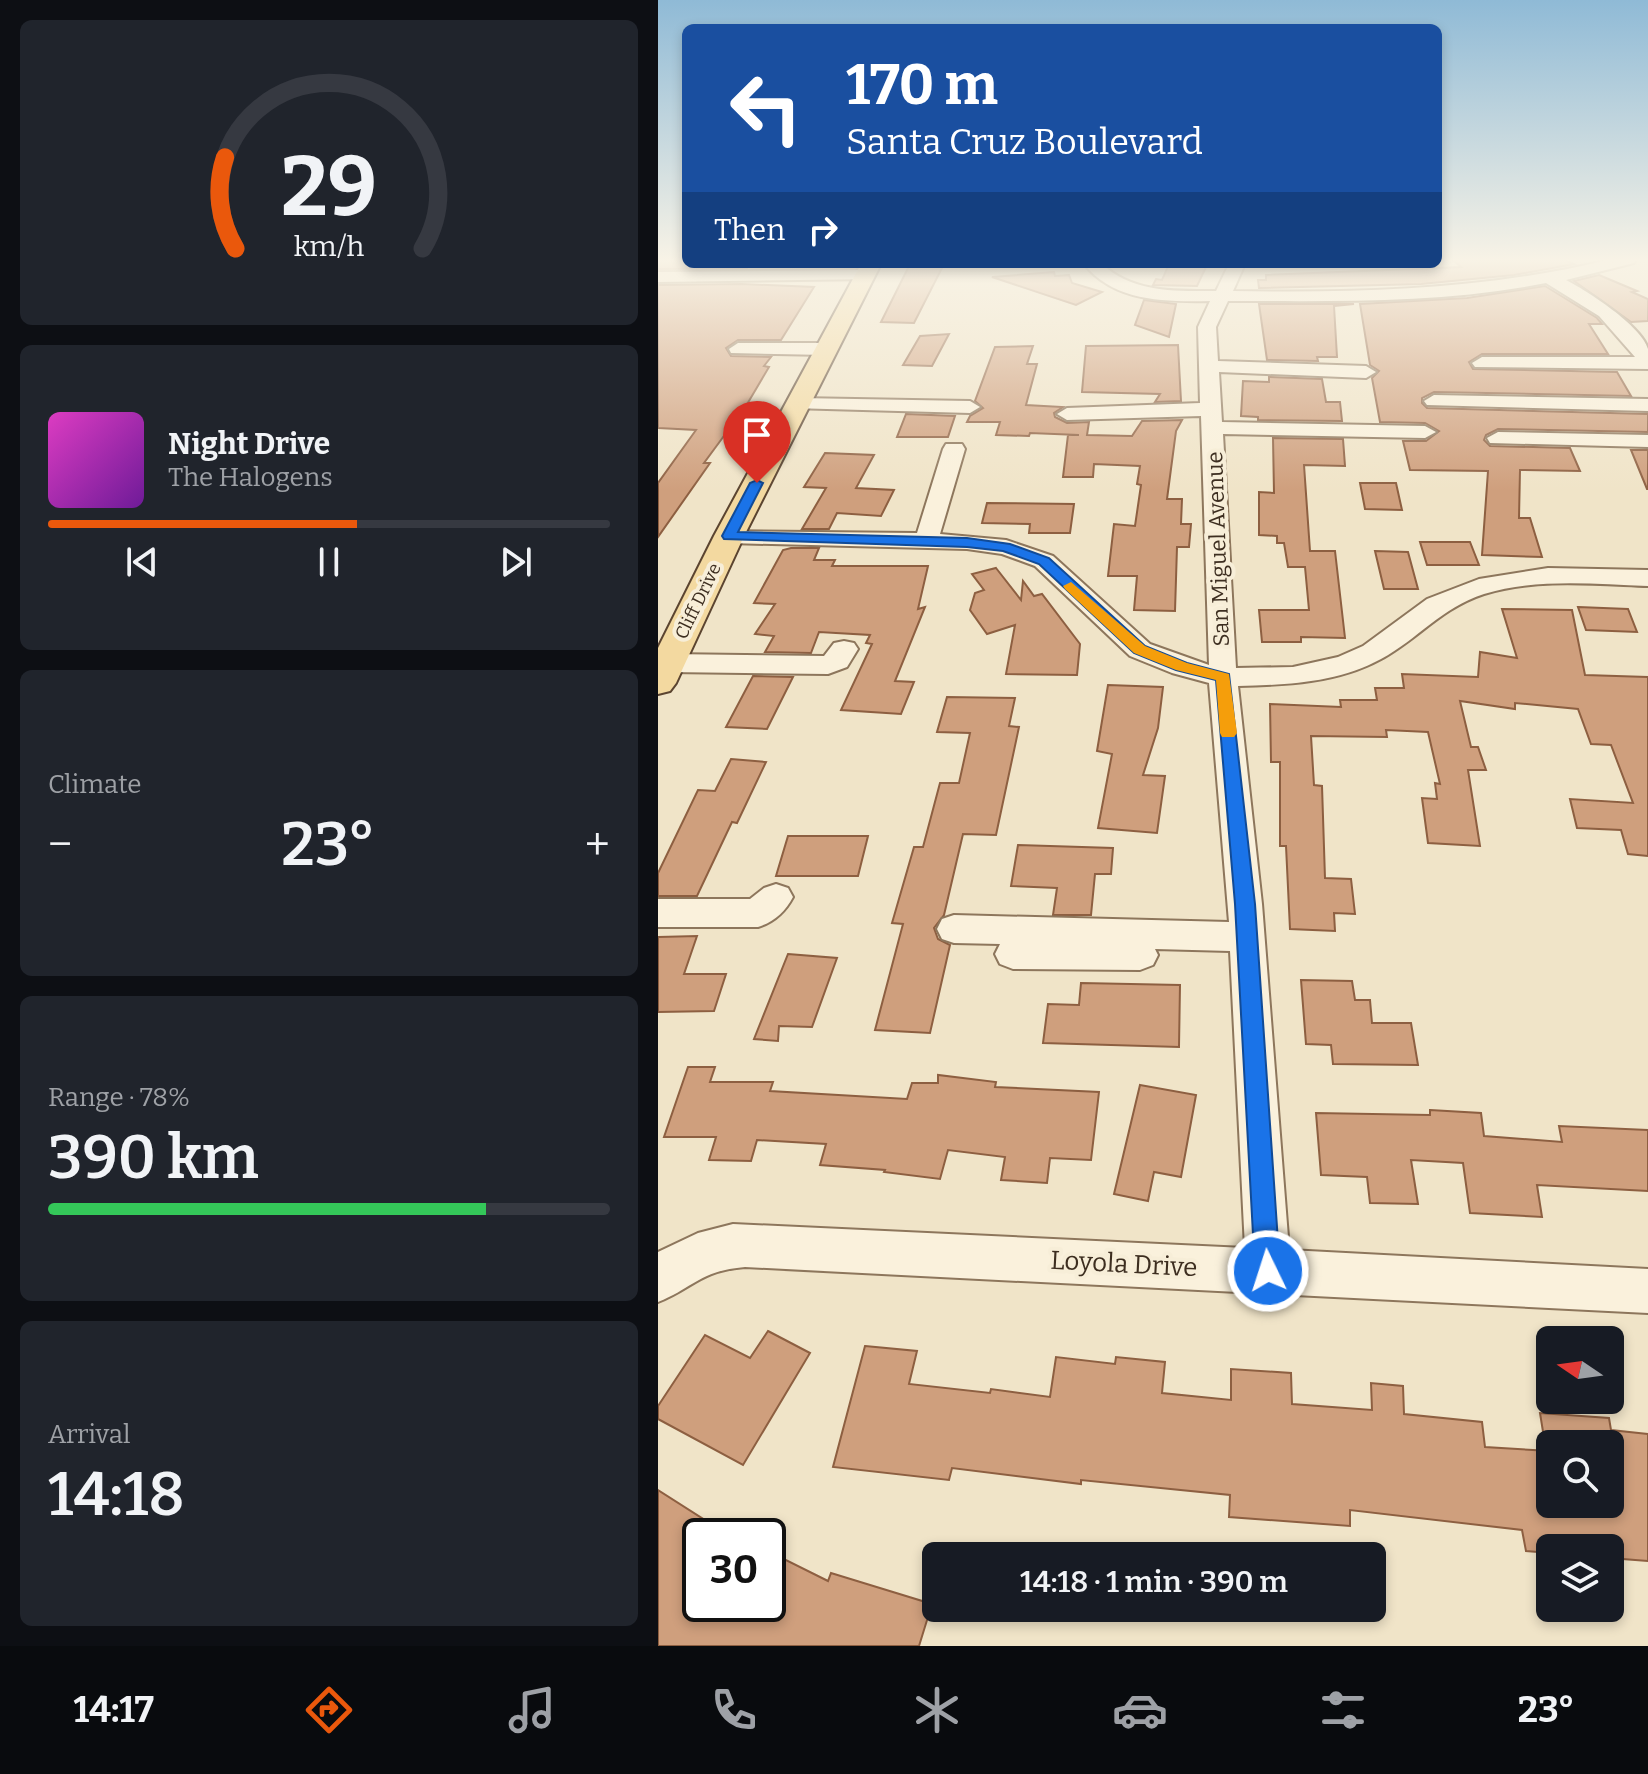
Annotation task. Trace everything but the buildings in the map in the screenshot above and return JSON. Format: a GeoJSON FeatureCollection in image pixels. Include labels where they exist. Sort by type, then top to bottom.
{"type":"FeatureCollection","features":[{"type":"Feature","properties":{"kind":"main road","name":"Cliff Drive"},"geometry":{"type":"LineString","coordinates":[[663,673],[729,536],[833,337]]}},
{"type":"Feature","properties":{"kind":"street","name":"San Miguel Avenue"},"geometry":{"type":"LineString","coordinates":[[1207,337],[1223,677],[1247,948],[1268,1271]]}},
{"type":"Feature","properties":{"kind":"street"},"geometry":{"type":"LineString","coordinates":[[1631,337],[1648,363]]}},
{"type":"Feature","properties":{"kind":"street"},"geometry":{"type":"LineString","coordinates":[[738,349],[827,349]]}},
{"type":"Feature","properties":{"kind":"street"},"geometry":{"type":"LineString","coordinates":[[1482,363],[1648,363]]}},
{"type":"Feature","properties":{"kind":"street"},"geometry":{"type":"LineString","coordinates":[[1208,366],[1366,372]]}},
{"type":"Feature","properties":{"kind":"street"},"geometry":{"type":"LineString","coordinates":[[1434,401],[1648,405]]}},
{"type":"Feature","properties":{"kind":"street"},"geometry":{"type":"LineString","coordinates":[[798,404],[970,407]]}},
{"type":"Feature","properties":{"kind":"street"},"geometry":{"type":"LineString","coordinates":[[1067,414],[1425,432]]}},
{"type":"Feature","properties":{"kind":"street"},"geometry":{"type":"LineString","coordinates":[[1498,438],[1648,441]]}},
{"type":"Feature","properties":{"kind":"street"},"geometry":{"type":"LineString","coordinates":[[926,542],[954,449]]}},
{"type":"Feature","properties":{"kind":"street"},"geometry":{"type":"LineString","coordinates":[[729,536],[967,542],[1006,547],[1044,561],[1140,650],[1182,667],[1223,677],[1293,676],[1346,664],[1381,647],[1436,605],[1479,587],[1548,576],[1648,578]]}},
{"type":"Feature","properties":{"kind":"street"},"geometry":{"type":"LineString","coordinates":[[663,673],[828,665],[837,661],[844,649]]}},
{"type":"Feature","properties":{"kind":"street"},"geometry":{"type":"LineString","coordinates":[[658,913],[758,913],[776,897]]}},
{"type":"Feature","properties":{"kind":"street"},"geometry":{"type":"LineString","coordinates":[[954,929],[1247,948]]}},
{"type":"Feature","properties":{"kind":"street"},"geometry":{"type":"LineString","coordinates":[[1013,954],[1247,948]]}},
{"type":"Feature","properties":{"kind":"street","name":"Loyola Drive"},"geometry":{"type":"LineString","coordinates":[[658,1280],[687,1259],[706,1251],[745,1245],[1648,1291]]}},
{"type":"Feature","properties":{"kind":"slow traffic"},"geometry":{"type":"LineString","coordinates":[[1071,586],[1140,650],[1182,667],[1223,677],[1228,733]]}},
{"type":"Feature","properties":{"kind":"route"},"geometry":{"type":"LineString","coordinates":[[757,483],[729,536],[967,542],[1006,547],[1044,561],[1140,650],[1182,667],[1223,677],[1245,904],[1268,1271]]}}]}
